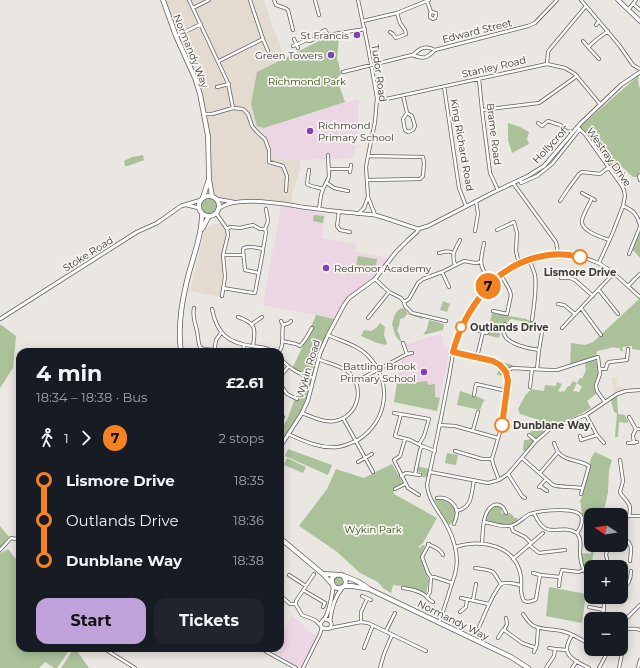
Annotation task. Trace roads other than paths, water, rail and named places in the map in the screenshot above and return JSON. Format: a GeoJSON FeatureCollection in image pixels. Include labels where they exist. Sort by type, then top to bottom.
{"type":"FeatureCollection","features":[{"type":"Feature","properties":{"kind":"main road","name":"Normandy Way"},"geometry":{"type":"LineString","coordinates":[[163,0],[200,94],[208,136],[209,179],[214,197]]}},
{"type":"Feature","properties":{"kind":"main road"},"geometry":{"type":"LineString","coordinates":[[618,0],[640,21]]}},
{"type":"Feature","properties":{"kind":"main road","name":"Normandy Way"},"geometry":{"type":"LineString","coordinates":[[202,198],[209,179]]}},
{"type":"Feature","properties":{"kind":"main road"},"geometry":{"type":"LineString","coordinates":[[201,231],[209,216],[217,211],[218,202],[214,197],[209,195],[202,198],[199,202],[199,208],[202,213],[209,216]]}},
{"type":"Feature","properties":{"kind":"main road"},"geometry":{"type":"LineString","coordinates":[[181,348],[180,337],[183,302],[186,285],[201,231],[202,213]]}},
{"type":"Feature","properties":{"kind":"main road"},"geometry":{"type":"LineString","coordinates":[[284,541],[323,574],[332,585],[337,588],[343,587],[346,582],[344,576],[340,574],[323,574]]}},
{"type":"Feature","properties":{"kind":"main road"},"geometry":{"type":"LineString","coordinates":[[332,585],[332,578],[336,575]]}},
{"type":"Feature","properties":{"kind":"main road","name":"Normandy Way"},"geometry":{"type":"LineString","coordinates":[[344,576],[511,657],[528,668]]}},
{"type":"Feature","properties":{"kind":"main road","name":"Normandy Way"},"geometry":{"type":"LineString","coordinates":[[343,587],[352,586],[369,589]]}},
{"type":"Feature","properties":{"kind":"street"},"geometry":{"type":"LineString","coordinates":[[189,0],[229,84],[233,108]]}},
{"type":"Feature","properties":{"kind":"street"},"geometry":{"type":"LineString","coordinates":[[193,8],[209,0]]}},
{"type":"Feature","properties":{"kind":"street"},"geometry":{"type":"LineString","coordinates":[[250,0],[268,51]]}},
{"type":"Feature","properties":{"kind":"street"},"geometry":{"type":"LineString","coordinates":[[274,0],[276,5],[288,10],[293,30]]}},
{"type":"Feature","properties":{"kind":"street"},"geometry":{"type":"LineString","coordinates":[[315,0],[319,15]]}},
{"type":"Feature","properties":{"kind":"street","name":"Tudor Road"},"geometry":{"type":"LineString","coordinates":[[358,0],[365,29],[376,101],[375,122],[366,167],[368,196],[375,215]]}},
{"type":"Feature","properties":{"kind":"street"},"geometry":{"type":"LineString","coordinates":[[363,21],[397,13],[428,0],[431,12]]}},
{"type":"Feature","properties":{"kind":"street","name":"Edward Street"},"geometry":{"type":"LineString","coordinates":[[343,72],[412,55],[420,58],[425,57],[429,56],[435,50],[528,26],[535,23],[557,0]]}},
{"type":"Feature","properties":{"kind":"street"},"geometry":{"type":"LineString","coordinates":[[581,0],[620,45],[633,65],[640,68]]}},
{"type":"Feature","properties":{"kind":"street"},"geometry":{"type":"LineString","coordinates":[[628,10],[636,0]]}},
{"type":"Feature","properties":{"kind":"street"},"geometry":{"type":"LineString","coordinates":[[633,4],[640,10]]}},
{"type":"Feature","properties":{"kind":"street"},"geometry":{"type":"LineString","coordinates":[[547,64],[548,52],[550,49],[586,6]]}},
{"type":"Feature","properties":{"kind":"street"},"geometry":{"type":"LineString","coordinates":[[390,32],[394,34],[396,38],[406,34],[406,30],[400,23],[397,13]]}},
{"type":"Feature","properties":{"kind":"street"},"geometry":{"type":"LineString","coordinates":[[596,25],[599,21]]}},
{"type":"Feature","properties":{"kind":"street"},"geometry":{"type":"LineString","coordinates":[[176,36],[201,24]]}},
{"type":"Feature","properties":{"kind":"street"},"geometry":{"type":"LineString","coordinates":[[294,39],[296,46],[317,37],[317,34],[325,30],[328,35],[365,29]]}},
{"type":"Feature","properties":{"kind":"street"},"geometry":{"type":"LineString","coordinates":[[588,48],[608,31]]}},
{"type":"Feature","properties":{"kind":"street"},"geometry":{"type":"LineString","coordinates":[[219,61],[263,39]]}},
{"type":"Feature","properties":{"kind":"street"},"geometry":{"type":"LineString","coordinates":[[583,41],[599,59]]}},
{"type":"Feature","properties":{"kind":"street"},"geometry":{"type":"LineString","coordinates":[[412,55],[417,50],[422,48],[428,47],[435,50]]}},
{"type":"Feature","properties":{"kind":"street","name":"Stanley Road"},"geometry":{"type":"LineString","coordinates":[[376,101],[547,64],[565,68],[577,76],[600,104]]}},
{"type":"Feature","properties":{"kind":"street","name":"Hollycroft"},"geometry":{"type":"LineString","coordinates":[[418,228],[428,226],[528,176],[544,166],[572,132],[578,128],[600,104],[640,72]]}},
{"type":"Feature","properties":{"kind":"street"},"geometry":{"type":"LineString","coordinates":[[482,110],[539,103],[577,76]]}},
{"type":"Feature","properties":{"kind":"street","name":"Brame Road"},"geometry":{"type":"LineString","coordinates":[[479,79],[490,173],[498,190]]}},
{"type":"Feature","properties":{"kind":"street"},"geometry":{"type":"LineString","coordinates":[[217,87],[229,84]]}},
{"type":"Feature","properties":{"kind":"street","name":"King Richard Road"},"geometry":{"type":"LineString","coordinates":[[444,86],[459,188],[466,206]]}},
{"type":"Feature","properties":{"kind":"street"},"geometry":{"type":"LineString","coordinates":[[403,95],[407,113],[412,116],[415,126],[413,130],[408,132],[405,130],[403,119],[407,113]]}},
{"type":"Feature","properties":{"kind":"street"},"geometry":{"type":"LineString","coordinates":[[204,114],[212,114],[233,108],[243,109],[248,114],[252,126],[258,134],[265,139],[270,150],[269,162],[283,166],[287,176],[286,191]]}},
{"type":"Feature","properties":{"kind":"street"},"geometry":{"type":"LineString","coordinates":[[206,120],[212,114]]}},
{"type":"Feature","properties":{"kind":"street"},"geometry":{"type":"LineString","coordinates":[[538,123],[542,126],[548,121],[560,125],[572,132]]}},
{"type":"Feature","properties":{"kind":"street"},"geometry":{"type":"LineString","coordinates":[[520,180],[522,183],[537,176],[552,164],[578,128]]}},
{"type":"Feature","properties":{"kind":"street","name":"Westray Drive"},"geometry":{"type":"LineString","coordinates":[[578,128],[585,134],[609,167],[624,190],[625,196],[623,206],[599,263]]}},
{"type":"Feature","properties":{"kind":"street"},"geometry":{"type":"LineString","coordinates":[[319,209],[321,195],[329,177],[328,155]]}},
{"type":"Feature","properties":{"kind":"street"},"geometry":{"type":"LineString","coordinates":[[367,180],[420,179],[423,176],[424,163],[423,157],[368,156]]}},
{"type":"Feature","properties":{"kind":"street"},"geometry":{"type":"LineString","coordinates":[[329,169],[350,171],[351,165]]}},
{"type":"Feature","properties":{"kind":"street"},"geometry":{"type":"LineString","coordinates":[[560,201],[579,174],[582,172],[600,174],[609,167]]}},
{"type":"Feature","properties":{"kind":"street"},"geometry":{"type":"LineString","coordinates":[[309,170],[307,184],[323,189]]}},
{"type":"Feature","properties":{"kind":"street"},"geometry":{"type":"LineString","coordinates":[[640,175],[640,180]]}},
{"type":"Feature","properties":{"kind":"street"},"geometry":{"type":"LineString","coordinates":[[327,182],[334,188],[348,191]]}},
{"type":"Feature","properties":{"kind":"street"},"geometry":{"type":"LineString","coordinates":[[513,183],[556,242],[558,254]]}},
{"type":"Feature","properties":{"kind":"street"},"geometry":{"type":"LineString","coordinates":[[582,194],[594,199],[582,220],[583,226],[588,231],[609,240]]}},
{"type":"Feature","properties":{"kind":"street"},"geometry":{"type":"LineString","coordinates":[[358,214],[364,208],[368,196]]}},
{"type":"Feature","properties":{"kind":"street"},"geometry":{"type":"LineString","coordinates":[[214,197],[234,202]]}},
{"type":"Feature","properties":{"kind":"street","name":"Stoke Road"},"geometry":{"type":"LineString","coordinates":[[0,318],[137,232],[157,223],[173,211],[202,198]]}},
{"type":"Feature","properties":{"kind":"street"},"geometry":{"type":"LineString","coordinates":[[222,296],[225,271],[223,255],[228,235],[227,229],[217,211],[226,204],[249,201],[270,202],[375,215],[418,228]]}},
{"type":"Feature","properties":{"kind":"street"},"geometry":{"type":"LineString","coordinates":[[475,231],[478,214],[476,201]]}},
{"type":"Feature","properties":{"kind":"street"},"geometry":{"type":"LineString","coordinates":[[185,205],[199,208]]}},
{"type":"Feature","properties":{"kind":"street"},"geometry":{"type":"LineString","coordinates":[[623,206],[630,209],[640,221],[640,228],[629,254]]}},
{"type":"Feature","properties":{"kind":"street"},"geometry":{"type":"LineString","coordinates":[[223,288],[254,293],[256,292],[264,251],[265,229],[268,221],[266,208]]}},
{"type":"Feature","properties":{"kind":"street"},"geometry":{"type":"LineString","coordinates":[[339,211],[338,227],[340,230],[350,232]]}},
{"type":"Feature","properties":{"kind":"street"},"geometry":{"type":"LineString","coordinates":[[496,230],[514,222],[517,233],[516,251],[519,264]]}},
{"type":"Feature","properties":{"kind":"street"},"geometry":{"type":"LineString","coordinates":[[227,229],[230,227],[240,228],[253,225],[265,229]]}},
{"type":"Feature","properties":{"kind":"street","name":"Wykin Road"},"geometry":{"type":"LineString","coordinates":[[284,440],[302,413],[308,400],[318,359],[335,321],[349,298],[375,279],[396,252],[417,232],[418,228]]}},
{"type":"Feature","properties":{"kind":"street"},"geometry":{"type":"LineString","coordinates":[[455,265],[453,253],[460,240]]}},
{"type":"Feature","properties":{"kind":"street"},"geometry":{"type":"LineString","coordinates":[[484,242],[481,262],[482,267],[493,280]]}},
{"type":"Feature","properties":{"kind":"street"},"geometry":{"type":"LineString","coordinates":[[259,273],[245,270],[243,248],[252,246],[263,249]]}},
{"type":"Feature","properties":{"kind":"street"},"geometry":{"type":"LineString","coordinates":[[439,253],[450,251],[453,253]]}},
{"type":"Feature","properties":{"kind":"street"},"geometry":{"type":"LineString","coordinates":[[439,622],[452,583],[457,559],[450,532],[430,498],[427,485],[453,352],[461,327],[472,308],[493,280],[529,259],[552,254],[576,256],[599,263],[640,297]]}},
{"type":"Feature","properties":{"kind":"street"},"geometry":{"type":"LineString","coordinates":[[223,255],[243,255]]}},
{"type":"Feature","properties":{"kind":"street"},"geometry":{"type":"LineString","coordinates":[[529,259],[535,278],[532,320]]}},
{"type":"Feature","properties":{"kind":"street"},"geometry":{"type":"LineString","coordinates":[[404,302],[409,299],[418,283],[426,278],[464,261],[475,263],[481,262]]}},
{"type":"Feature","properties":{"kind":"street"},"geometry":{"type":"LineString","coordinates":[[442,272],[449,287]]}},
{"type":"Feature","properties":{"kind":"street"},"geometry":{"type":"LineString","coordinates":[[562,328],[614,274]]}},
{"type":"Feature","properties":{"kind":"street"},"geometry":{"type":"LineString","coordinates":[[627,286],[640,274]]}},
{"type":"Feature","properties":{"kind":"street"},"geometry":{"type":"LineString","coordinates":[[493,311],[509,314],[511,295],[510,289],[501,275]]}},
{"type":"Feature","properties":{"kind":"street"},"geometry":{"type":"LineString","coordinates":[[561,278],[574,280],[593,296]]}},
{"type":"Feature","properties":{"kind":"street"},"geometry":{"type":"LineString","coordinates":[[375,279],[389,292],[401,298],[406,308],[412,313],[446,321]]}},
{"type":"Feature","properties":{"kind":"street"},"geometry":{"type":"LineString","coordinates":[[599,290],[618,314]]}},
{"type":"Feature","properties":{"kind":"street"},"geometry":{"type":"LineString","coordinates":[[368,318],[389,292]]}},
{"type":"Feature","properties":{"kind":"street"},"geometry":{"type":"LineString","coordinates":[[558,304],[564,305],[575,314]]}},
{"type":"Feature","properties":{"kind":"street"},"geometry":{"type":"LineString","coordinates":[[194,308],[194,320],[201,348]]}},
{"type":"Feature","properties":{"kind":"street"},"geometry":{"type":"LineString","coordinates":[[582,308],[601,335]]}},
{"type":"Feature","properties":{"kind":"street"},"geometry":{"type":"LineString","coordinates":[[212,310],[216,324],[221,333],[232,341],[244,345],[265,348]]}},
{"type":"Feature","properties":{"kind":"street"},"geometry":{"type":"LineString","coordinates":[[238,317],[252,324],[255,329],[256,334],[254,346]]}},
{"type":"Feature","properties":{"kind":"street"},"geometry":{"type":"LineString","coordinates":[[252,324],[262,317]]}},
{"type":"Feature","properties":{"kind":"street"},"geometry":{"type":"LineString","coordinates":[[281,321],[283,325],[281,348]]}},
{"type":"Feature","properties":{"kind":"street"},"geometry":{"type":"LineString","coordinates":[[283,325],[291,321]]}},
{"type":"Feature","properties":{"kind":"street"},"geometry":{"type":"LineString","coordinates":[[505,324],[503,328],[504,334],[510,342],[538,350]]}},
{"type":"Feature","properties":{"kind":"street"},"geometry":{"type":"LineString","coordinates":[[282,341],[300,346],[312,328]]}},
{"type":"Feature","properties":{"kind":"street"},"geometry":{"type":"LineString","coordinates":[[477,330],[487,333]]}},
{"type":"Feature","properties":{"kind":"street"},"geometry":{"type":"LineString","coordinates":[[478,357],[483,332]]}},
{"type":"Feature","properties":{"kind":"street"},"geometry":{"type":"LineString","coordinates":[[537,370],[538,350],[542,332]]}},
{"type":"Feature","properties":{"kind":"street"},"geometry":{"type":"LineString","coordinates":[[214,348],[216,340],[221,333]]}},
{"type":"Feature","properties":{"kind":"street"},"geometry":{"type":"LineString","coordinates":[[288,434],[313,444],[329,447],[344,446],[356,441],[366,434],[373,427],[381,413],[384,403],[384,390],[379,369],[367,355],[355,346],[328,335]]}},
{"type":"Feature","properties":{"kind":"street"},"geometry":{"type":"LineString","coordinates":[[403,343],[407,354]]}},
{"type":"Feature","properties":{"kind":"street"},"geometry":{"type":"LineString","coordinates":[[600,369],[606,369],[609,362],[627,360],[628,350]]}},
{"type":"Feature","properties":{"kind":"street"},"geometry":{"type":"LineString","coordinates":[[453,352],[493,361],[500,365],[506,372],[508,381],[502,425],[492,459],[499,480]]}},
{"type":"Feature","properties":{"kind":"street"},"geometry":{"type":"LineString","coordinates":[[355,382],[407,354],[412,353]]}},
{"type":"Feature","properties":{"kind":"street"},"geometry":{"type":"LineString","coordinates":[[599,353],[600,374],[596,385],[597,391],[605,402]]}},
{"type":"Feature","properties":{"kind":"street"},"geometry":{"type":"LineString","coordinates":[[506,372],[512,368],[557,370],[598,357]]}},
{"type":"Feature","properties":{"kind":"street"},"geometry":{"type":"LineString","coordinates":[[302,413],[329,422],[343,418],[352,411],[357,403],[358,391],[355,382],[347,371],[318,359]]}},
{"type":"Feature","properties":{"kind":"street"},"geometry":{"type":"LineString","coordinates":[[284,362],[288,367],[301,374],[314,378]]}},
{"type":"Feature","properties":{"kind":"street"},"geometry":{"type":"LineString","coordinates":[[284,372],[288,367]]}},
{"type":"Feature","properties":{"kind":"street"},"geometry":{"type":"LineString","coordinates":[[530,387],[532,369]]}},
{"type":"Feature","properties":{"kind":"street"},"geometry":{"type":"LineString","coordinates":[[474,395],[476,384],[507,391]]}},
{"type":"Feature","properties":{"kind":"street"},"geometry":{"type":"LineString","coordinates":[[284,390],[287,394],[297,398]]}},
{"type":"Feature","properties":{"kind":"street"},"geometry":{"type":"LineString","coordinates":[[430,472],[488,483],[499,480],[508,474],[536,441],[550,429],[586,415],[616,394],[626,390],[640,390]]}},
{"type":"Feature","properties":{"kind":"street"},"geometry":{"type":"LineString","coordinates":[[394,412],[428,419],[424,436],[418,444]]}},
{"type":"Feature","properties":{"kind":"street"},"geometry":{"type":"LineString","coordinates":[[473,430],[478,412]]}},
{"type":"Feature","properties":{"kind":"street"},"geometry":{"type":"LineString","coordinates":[[401,414],[395,436],[410,440],[434,451]]}},
{"type":"Feature","properties":{"kind":"street"},"geometry":{"type":"LineString","coordinates":[[586,415],[597,435],[604,443]]}},
{"type":"Feature","properties":{"kind":"street"},"geometry":{"type":"LineString","coordinates":[[629,417],[636,429]]}},
{"type":"Feature","properties":{"kind":"street"},"geometry":{"type":"LineString","coordinates":[[343,418],[373,472]]}},
{"type":"Feature","properties":{"kind":"street"},"geometry":{"type":"LineString","coordinates":[[439,425],[455,426],[498,438]]}},
{"type":"Feature","properties":{"kind":"street"},"geometry":{"type":"LineString","coordinates":[[628,443],[635,442],[633,435],[636,429]]}},
{"type":"Feature","properties":{"kind":"street"},"geometry":{"type":"LineString","coordinates":[[529,435],[536,441]]}},
{"type":"Feature","properties":{"kind":"street"},"geometry":{"type":"LineString","coordinates":[[580,436],[581,440],[597,435]]}},
{"type":"Feature","properties":{"kind":"street"},"geometry":{"type":"LineString","coordinates":[[405,439],[400,456],[394,460],[405,484],[408,488],[419,495]]}},
{"type":"Feature","properties":{"kind":"street"},"geometry":{"type":"LineString","coordinates":[[554,443],[558,452],[566,458],[584,462],[589,466],[581,494]]}},
{"type":"Feature","properties":{"kind":"street"},"geometry":{"type":"LineString","coordinates":[[415,474],[422,446]]}},
{"type":"Feature","properties":{"kind":"street"},"geometry":{"type":"LineString","coordinates":[[455,451],[482,459],[492,459]]}},
{"type":"Feature","properties":{"kind":"street"},"geometry":{"type":"LineString","coordinates":[[540,473],[558,452]]}},
{"type":"Feature","properties":{"kind":"street"},"geometry":{"type":"LineString","coordinates":[[358,462],[372,454]]}},
{"type":"Feature","properties":{"kind":"street"},"geometry":{"type":"LineString","coordinates":[[522,458],[556,486],[582,488]]}},
{"type":"Feature","properties":{"kind":"street"},"geometry":{"type":"LineString","coordinates":[[620,460],[623,481],[620,492],[628,502],[630,507],[630,516],[640,516]]}},
{"type":"Feature","properties":{"kind":"street"},"geometry":{"type":"LineString","coordinates":[[401,476],[406,473],[420,475]]}},
{"type":"Feature","properties":{"kind":"street"},"geometry":{"type":"LineString","coordinates":[[508,474],[522,496],[525,498]]}},
{"type":"Feature","properties":{"kind":"street"},"geometry":{"type":"LineString","coordinates":[[546,479],[540,487],[547,491]]}},
{"type":"Feature","properties":{"kind":"street"},"geometry":{"type":"LineString","coordinates":[[457,511],[465,508],[469,503],[474,480]]}},
{"type":"Feature","properties":{"kind":"street"},"geometry":{"type":"LineString","coordinates":[[395,489],[405,484]]}},
{"type":"Feature","properties":{"kind":"street"},"geometry":{"type":"LineString","coordinates":[[437,498],[450,501],[455,506],[457,511],[454,524]]}},
{"type":"Feature","properties":{"kind":"street"},"geometry":{"type":"LineString","coordinates":[[482,543],[484,522],[487,511],[492,506],[497,505],[502,506],[506,513]]}},
{"type":"Feature","properties":{"kind":"street"},"geometry":{"type":"LineString","coordinates":[[484,522],[511,526],[534,513],[569,510],[579,512],[582,516],[580,529],[577,533]]}},
{"type":"Feature","properties":{"kind":"street"},"geometry":{"type":"LineString","coordinates":[[534,513],[539,523],[547,530],[569,530],[577,533],[581,540],[580,555],[583,570],[577,572],[562,570]]}},
{"type":"Feature","properties":{"kind":"street"},"geometry":{"type":"LineString","coordinates":[[511,526],[512,531],[525,537],[538,553],[563,552]]}},
{"type":"Feature","properties":{"kind":"street"},"geometry":{"type":"LineString","coordinates":[[513,558],[542,534]]}},
{"type":"Feature","properties":{"kind":"street"},"geometry":{"type":"LineString","coordinates":[[0,550],[11,538],[16,539]]}},
{"type":"Feature","properties":{"kind":"street"},"geometry":{"type":"LineString","coordinates":[[628,542],[631,549],[630,561]]}},
{"type":"Feature","properties":{"kind":"street"},"geometry":{"type":"LineString","coordinates":[[455,547],[472,543],[482,543],[501,548],[513,558],[519,571],[521,578],[520,594],[524,601],[528,602],[536,599],[540,574]]}},
{"type":"Feature","properties":{"kind":"street"},"geometry":{"type":"LineString","coordinates":[[427,597],[430,592],[431,577],[422,557],[428,544],[441,551],[443,555]]}},
{"type":"Feature","properties":{"kind":"street"},"geometry":{"type":"LineString","coordinates":[[607,552],[607,559]]}},
{"type":"Feature","properties":{"kind":"street"},"geometry":{"type":"LineString","coordinates":[[559,586],[562,566]]}},
{"type":"Feature","properties":{"kind":"street"},"geometry":{"type":"LineString","coordinates":[[475,568],[489,570],[501,584]]}},
{"type":"Feature","properties":{"kind":"street"},"geometry":{"type":"LineString","coordinates":[[628,585],[632,571]]}},
{"type":"Feature","properties":{"kind":"street"},"geometry":{"type":"LineString","coordinates":[[533,573],[560,577]]}},
{"type":"Feature","properties":{"kind":"street"},"geometry":{"type":"LineString","coordinates":[[314,574],[296,601],[296,605],[302,615],[315,620],[331,622],[338,627]]}},
{"type":"Feature","properties":{"kind":"street"},"geometry":{"type":"LineString","coordinates":[[289,575],[306,586]]}},
{"type":"Feature","properties":{"kind":"street"},"geometry":{"type":"LineString","coordinates":[[431,577],[434,576],[452,583]]}},
{"type":"Feature","properties":{"kind":"street"},"geometry":{"type":"LineString","coordinates":[[479,627],[489,604],[501,584],[509,582],[521,585]]}},
{"type":"Feature","properties":{"kind":"street"},"geometry":{"type":"LineString","coordinates":[[473,600],[476,584]]}},
{"type":"Feature","properties":{"kind":"street"},"geometry":{"type":"LineString","coordinates":[[303,668],[320,634],[323,620],[332,598],[332,585]]}},
{"type":"Feature","properties":{"kind":"street"},"geometry":{"type":"LineString","coordinates":[[328,629],[331,625],[331,613],[336,598],[343,587]]}},
{"type":"Feature","properties":{"kind":"street"},"geometry":{"type":"LineString","coordinates":[[403,588],[421,593],[433,602]]}},
{"type":"Feature","properties":{"kind":"street"},"geometry":{"type":"LineString","coordinates":[[303,590],[325,602],[323,607]]}},
{"type":"Feature","properties":{"kind":"street"},"geometry":{"type":"LineString","coordinates":[[360,622],[361,612],[369,600],[362,596]]}},
{"type":"Feature","properties":{"kind":"street"},"geometry":{"type":"LineString","coordinates":[[461,598],[489,604]]}},
{"type":"Feature","properties":{"kind":"street"},"geometry":{"type":"LineString","coordinates":[[284,599],[290,604],[296,604]]}},
{"type":"Feature","properties":{"kind":"street"},"geometry":{"type":"LineString","coordinates":[[460,612],[466,607],[467,599]]}},
{"type":"Feature","properties":{"kind":"street"},"geometry":{"type":"LineString","coordinates":[[589,607],[604,610],[604,604]]}},
{"type":"Feature","properties":{"kind":"street"},"geometry":{"type":"LineString","coordinates":[[628,616],[640,605]]}},
{"type":"Feature","properties":{"kind":"street"},"geometry":{"type":"LineString","coordinates":[[386,631],[395,613]]}},
{"type":"Feature","properties":{"kind":"street"},"geometry":{"type":"LineString","coordinates":[[523,614],[528,622],[533,626],[564,631],[584,641]]}},
{"type":"Feature","properties":{"kind":"street"},"geometry":{"type":"LineString","coordinates":[[498,638],[507,624],[506,618]]}},
{"type":"Feature","properties":{"kind":"street"},"geometry":{"type":"LineString","coordinates":[[315,620],[321,626],[328,629]]}},
{"type":"Feature","properties":{"kind":"street"},"geometry":{"type":"LineString","coordinates":[[320,634],[328,629],[360,622],[368,623],[426,651]]}},
{"type":"Feature","properties":{"kind":"street"},"geometry":{"type":"LineString","coordinates":[[364,648],[373,625]]}},
{"type":"Feature","properties":{"kind":"street"},"geometry":{"type":"LineString","coordinates":[[534,652],[537,644],[538,628]]}},
{"type":"Feature","properties":{"kind":"street"},"geometry":{"type":"LineString","coordinates":[[628,629],[640,630]]}},
{"type":"Feature","properties":{"kind":"street"},"geometry":{"type":"LineString","coordinates":[[504,630],[522,643],[536,648]]}},
{"type":"Feature","properties":{"kind":"street"},"geometry":{"type":"LineString","coordinates":[[380,668],[392,634]]}},
{"type":"Feature","properties":{"kind":"street"},"geometry":{"type":"LineString","coordinates":[[572,634],[567,644],[567,650],[570,656],[589,668]]}},
{"type":"Feature","properties":{"kind":"street"},"geometry":{"type":"LineString","coordinates":[[549,648],[567,650]]}},
{"type":"Feature","properties":{"kind":"street"},"geometry":{"type":"LineString","coordinates":[[546,668],[554,656],[555,649]]}},
{"type":"Feature","properties":{"kind":"street"},"geometry":{"type":"LineString","coordinates":[[109,652],[135,668]]}},
{"type":"Feature","properties":{"kind":"street"},"geometry":{"type":"LineString","coordinates":[[267,652],[296,668]]}},
{"type":"Feature","properties":{"kind":"street"},"geometry":{"type":"LineString","coordinates":[[599,668],[605,656]]}},
{"type":"Feature","properties":{"kind":"street"},"geometry":{"type":"LineString","coordinates":[[619,668],[622,656]]}},
{"type":"Feature","properties":{"kind":"street"},"geometry":{"type":"LineString","coordinates":[[639,668],[640,660]]}},
{"type":"Feature","properties":{"kind":"street"},"geometry":{"type":"LineString","coordinates":[[572,668],[577,661]]}},
{"type":"Feature","properties":{"kind":"place","name":"St Francis"},"geometry":{"type":"Point","coordinates":[357,35]}},
{"type":"Feature","properties":{"kind":"place","name":"Green Towers"},"geometry":{"type":"Point","coordinates":[331,55]}},
{"type":"Feature","properties":{"kind":"place","name":"Richmond Primary School"},"geometry":{"type":"Point","coordinates":[310,131]}},
{"type":"Feature","properties":{"kind":"place","name":"Lismore Drive"},"geometry":{"type":"Point","coordinates":[580,257]}},
{"type":"Feature","properties":{"kind":"place","name":"Redmoor Academy"},"geometry":{"type":"Point","coordinates":[326,268]}},
{"type":"Feature","properties":{"kind":"place","name":"Outlands Drive"},"geometry":{"type":"Point","coordinates":[461,327]}},
{"type":"Feature","properties":{"kind":"place","name":"Battling Brook Primary School"},"geometry":{"type":"Point","coordinates":[424,372]}},
{"type":"Feature","properties":{"kind":"place","name":"Dunblane Way"},"geometry":{"type":"Point","coordinates":[502,425]}},
{"type":"Feature","properties":{"kind":"park label","name":"Richmond Park"},"geometry":{"type":"Point","coordinates":[307,81]}},
{"type":"Feature","properties":{"kind":"park label","name":"Wykin Park"},"geometry":{"type":"Point","coordinates":[373,529]}}]}
